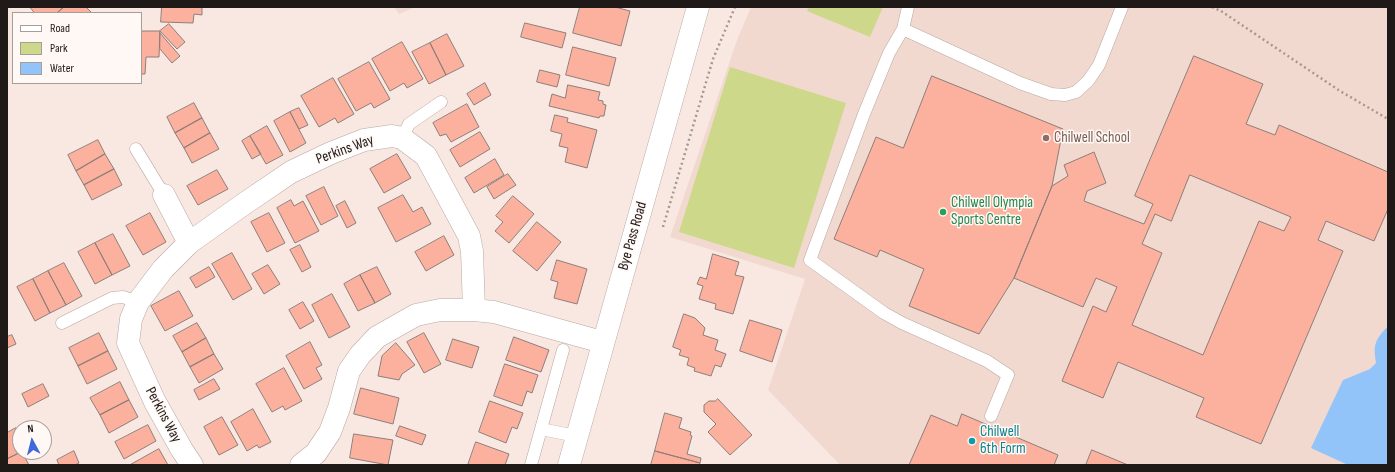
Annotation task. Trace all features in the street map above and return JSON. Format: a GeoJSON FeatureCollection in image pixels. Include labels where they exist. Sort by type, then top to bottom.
{"type":"FeatureCollection","features":[{"type":"Feature","properties":{"kind":"street","name":"Bye Pass Road"},"geometry":{"type":"LineString","coordinates":[[568,465],[602,342],[660,147],[698,7]]}},
{"type":"Feature","properties":{"kind":"street","name":"Perkins Way"},"geometry":{"type":"LineString","coordinates":[[192,465],[155,402],[128,343],[131,319],[138,302],[163,269],[189,243],[292,172],[331,153],[364,140],[392,136],[402,138]]}},
{"type":"Feature","properties":{"kind":"street"},"geometry":{"type":"LineString","coordinates":[[402,138],[426,156],[469,236],[472,251],[474,310]]}},
{"type":"Feature","properties":{"kind":"street"},"geometry":{"type":"LineString","coordinates":[[164,195],[189,243]]}},
{"type":"Feature","properties":{"kind":"street"},"geometry":{"type":"LineString","coordinates":[[301,465],[316,453],[330,432],[339,408],[349,372],[360,355],[377,337],[416,315],[440,310],[474,310],[494,312],[602,342]]}},
{"type":"Feature","properties":{"kind":"lane"},"geometry":{"type":"LineString","coordinates":[[908,7],[903,29],[889,53],[864,114],[810,260],[884,314],[987,361],[1008,375],[991,416]]}},
{"type":"Feature","properties":{"kind":"lane"},"geometry":{"type":"LineString","coordinates":[[903,29],[1020,83],[1051,94],[1065,96],[1076,92],[1088,81],[1099,65],[1122,7]]}},
{"type":"Feature","properties":{"kind":"lane"},"geometry":{"type":"LineString","coordinates":[[402,138],[409,124],[441,102]]}},
{"type":"Feature","properties":{"kind":"lane"},"geometry":{"type":"LineString","coordinates":[[136,150],[164,195]]}},
{"type":"Feature","properties":{"kind":"lane"},"geometry":{"type":"LineString","coordinates":[[62,323],[112,298],[123,297],[138,302]]}},
{"type":"Feature","properties":{"kind":"lane"},"geometry":{"type":"LineString","coordinates":[[531,465],[562,350]]}},
{"type":"Feature","properties":{"kind":"lane"},"geometry":{"type":"LineString","coordinates":[[541,429],[576,436]]}},
{"type":"Feature","properties":{"kind":"path"},"geometry":{"type":"LineString","coordinates":[[663,228],[713,59],[735,7]]}},
{"type":"Feature","properties":{"kind":"path"},"geometry":{"type":"LineString","coordinates":[[1212,7],[1340,91],[1388,119]]}},
{"type":"Feature","properties":{"kind":"shaded area"},"geometry":{"type":"Polygon","coordinates":[[[394,7],[416,7],[399,14],[394,7]]]}},
{"type":"Feature","properties":{"kind":"shaded area","name":"Chilwell School"},"geometry":{"type":"Polygon","coordinates":[[[751,7],[1388,7],[1388,465],[840,465],[768,390],[805,279],[670,237],[737,40],[751,7]]]}},
{"type":"Feature","properties":{"kind":"green space"},"geometry":{"type":"Polygon","coordinates":[[[809,7],[883,7],[870,37],[807,11],[809,7]]]}},
{"type":"Feature","properties":{"kind":"green space"},"geometry":{"type":"Polygon","coordinates":[[[730,67],[846,103],[794,268],[679,232],[730,67]]]}},
{"type":"Feature","properties":{"kind":"water"},"geometry":{"type":"Polygon","coordinates":[[[1388,326],[1388,465],[1348,465],[1311,448],[1343,380],[1370,369],[1376,363],[1376,343],[1380,335],[1388,326]]]}},
{"type":"Feature","properties":{"kind":"building"},"geometry":{"type":"Polygon","coordinates":[[[30,7],[64,7],[58,12],[34,12],[30,7]]]}},
{"type":"Feature","properties":{"kind":"building"},"geometry":{"type":"Polygon","coordinates":[[[64,7],[86,7],[91,12],[58,12],[64,7]]]}},
{"type":"Feature","properties":{"kind":"building"},"geometry":{"type":"Polygon","coordinates":[[[162,7],[202,7],[202,15],[194,14],[193,23],[161,22],[162,7]]]}},
{"type":"Feature","properties":{"kind":"building"},"geometry":{"type":"Polygon","coordinates":[[[580,7],[615,7],[630,11],[621,46],[573,33],[580,7]]]}},
{"type":"Feature","properties":{"kind":"building"},"geometry":{"type":"Polygon","coordinates":[[[525,23],[566,33],[562,48],[521,37],[525,23]]]}},
{"type":"Feature","properties":{"kind":"building"},"geometry":{"type":"Polygon","coordinates":[[[169,24],[185,42],[177,49],[160,31],[169,24]]]}},
{"type":"Feature","properties":{"kind":"building"},"geometry":{"type":"Polygon","coordinates":[[[142,31],[160,31],[159,57],[146,57],[145,74],[142,74],[142,31]]]}},
{"type":"Feature","properties":{"kind":"building"},"geometry":{"type":"Polygon","coordinates":[[[160,33],[180,56],[172,63],[160,49],[160,33]]]}},
{"type":"Feature","properties":{"kind":"building"},"geometry":{"type":"Polygon","coordinates":[[[447,34],[464,66],[446,75],[430,43],[447,34]]]}},
{"type":"Feature","properties":{"kind":"building"},"geometry":{"type":"Polygon","coordinates":[[[402,42],[423,79],[407,88],[404,83],[390,91],[372,59],[402,42]]]}},
{"type":"Feature","properties":{"kind":"building"},"geometry":{"type":"Polygon","coordinates":[[[430,43],[446,75],[429,84],[412,52],[430,43]]]}},
{"type":"Feature","properties":{"kind":"building"},"geometry":{"type":"Polygon","coordinates":[[[573,47],[616,58],[609,86],[566,75],[573,47]]]}},
{"type":"Feature","properties":{"kind":"building"},"geometry":{"type":"Polygon","coordinates":[[[1194,56],[1263,84],[1246,124],[1275,135],[1279,125],[1388,172],[1388,209],[1374,241],[1326,221],[1318,240],[1343,251],[1261,444],[1196,417],[1204,398],[1118,362],[1103,398],[1062,381],[1093,306],[1106,312],[1117,287],[1096,278],[1083,307],[1014,278],[1052,186],[1068,176],[1064,165],[1094,152],[1106,183],[1087,191],[1084,201],[1144,224],[1153,204],[1135,196],[1194,56]],[[1190,175],[1171,221],[1155,214],[1142,244],[1162,253],[1132,325],[1203,355],[1259,221],[1284,231],[1291,217],[1190,175]]]}},
{"type":"Feature","properties":{"kind":"building"},"geometry":{"type":"Polygon","coordinates":[[[369,62],[390,99],[374,108],[371,103],[356,111],[338,79],[369,62]]]}},
{"type":"Feature","properties":{"kind":"building"},"geometry":{"type":"Polygon","coordinates":[[[540,70],[560,75],[557,87],[537,82],[540,70]]]}},
{"type":"Feature","properties":{"kind":"building","name":"Chilwell Olympia Sports Centre"},"geometry":{"type":"Polygon","coordinates":[[[932,76],[1063,129],[1052,186],[1014,278],[979,334],[909,306],[924,269],[880,250],[877,257],[834,239],[876,137],[903,148],[932,76]]]}},
{"type":"Feature","properties":{"kind":"building"},"geometry":{"type":"Polygon","coordinates":[[[333,78],[354,114],[338,123],[335,118],[319,127],[301,96],[333,78]]]}},
{"type":"Feature","properties":{"kind":"building"},"geometry":{"type":"Polygon","coordinates":[[[485,83],[491,95],[474,105],[467,94],[485,83]]]}},
{"type":"Feature","properties":{"kind":"building"},"geometry":{"type":"Polygon","coordinates":[[[568,85],[600,92],[598,100],[603,101],[603,104],[606,105],[604,116],[600,116],[599,118],[549,106],[552,94],[565,98],[568,85]]]}},
{"type":"Feature","properties":{"kind":"building"},"geometry":{"type":"Polygon","coordinates":[[[194,103],[202,118],[175,133],[167,117],[194,103]]]}},
{"type":"Feature","properties":{"kind":"building"},"geometry":{"type":"Polygon","coordinates":[[[467,104],[479,127],[451,142],[446,134],[440,136],[433,123],[467,104]]]}},
{"type":"Feature","properties":{"kind":"building"},"geometry":{"type":"Polygon","coordinates":[[[299,108],[308,125],[299,129],[290,112],[299,108]]]}},
{"type":"Feature","properties":{"kind":"building"},"geometry":{"type":"Polygon","coordinates":[[[290,112],[306,143],[290,152],[274,121],[290,112]]]}},
{"type":"Feature","properties":{"kind":"building"},"geometry":{"type":"Polygon","coordinates":[[[555,115],[568,118],[567,122],[597,130],[587,168],[565,162],[568,148],[559,146],[562,134],[551,131],[555,115]]]}},
{"type":"Feature","properties":{"kind":"building"},"geometry":{"type":"Polygon","coordinates":[[[202,118],[210,133],[184,148],[175,133],[202,118]]]}},
{"type":"Feature","properties":{"kind":"building"},"geometry":{"type":"Polygon","coordinates":[[[267,126],[283,155],[266,164],[250,136],[267,126]]]}},
{"type":"Feature","properties":{"kind":"building"},"geometry":{"type":"Polygon","coordinates":[[[480,132],[490,149],[460,167],[450,150],[480,132]]]}},
{"type":"Feature","properties":{"kind":"building"},"geometry":{"type":"Polygon","coordinates":[[[210,133],[219,149],[192,163],[184,148],[210,133]]]}},
{"type":"Feature","properties":{"kind":"building"},"geometry":{"type":"Polygon","coordinates":[[[250,136],[261,154],[252,159],[242,141],[250,136]]]}},
{"type":"Feature","properties":{"kind":"building"},"geometry":{"type":"Polygon","coordinates":[[[98,140],[105,154],[76,171],[68,155],[98,140]]]}},
{"type":"Feature","properties":{"kind":"building"},"geometry":{"type":"Polygon","coordinates":[[[105,154],[114,169],[84,185],[76,171],[105,154]]]}},
{"type":"Feature","properties":{"kind":"building"},"geometry":{"type":"Polygon","coordinates":[[[397,154],[411,178],[384,193],[370,169],[397,154]]]}},
{"type":"Feature","properties":{"kind":"building"},"geometry":{"type":"Polygon","coordinates":[[[495,159],[504,175],[474,193],[465,178],[495,159]]]}},
{"type":"Feature","properties":{"kind":"building"},"geometry":{"type":"Polygon","coordinates":[[[114,169],[122,185],[92,200],[84,185],[114,169]]]}},
{"type":"Feature","properties":{"kind":"building"},"geometry":{"type":"Polygon","coordinates":[[[217,170],[228,189],[198,205],[187,186],[217,170]]]}},
{"type":"Feature","properties":{"kind":"building"},"geometry":{"type":"Polygon","coordinates":[[[508,174],[516,185],[494,199],[487,187],[508,174]]]}},
{"type":"Feature","properties":{"kind":"building"},"geometry":{"type":"Polygon","coordinates":[[[324,187],[338,216],[321,225],[306,196],[324,187]]]}},
{"type":"Feature","properties":{"kind":"building"},"geometry":{"type":"Polygon","coordinates":[[[403,195],[413,212],[422,207],[431,224],[396,242],[378,208],[403,195]]]}},
{"type":"Feature","properties":{"kind":"building"},"geometry":{"type":"Polygon","coordinates":[[[513,196],[534,214],[509,243],[495,231],[503,222],[496,216],[513,196]]]}},
{"type":"Feature","properties":{"kind":"building"},"geometry":{"type":"Polygon","coordinates":[[[291,200],[294,206],[303,201],[319,231],[295,243],[277,208],[291,200]]]}},
{"type":"Feature","properties":{"kind":"building"},"geometry":{"type":"Polygon","coordinates":[[[345,201],[356,223],[347,228],[336,206],[345,201]]]}},
{"type":"Feature","properties":{"kind":"building"},"geometry":{"type":"Polygon","coordinates":[[[150,213],[166,242],[143,255],[126,226],[150,213]]]}},
{"type":"Feature","properties":{"kind":"building"},"geometry":{"type":"Polygon","coordinates":[[[269,213],[285,243],[267,252],[251,222],[269,213]]]}},
{"type":"Feature","properties":{"kind":"building"},"geometry":{"type":"Polygon","coordinates":[[[537,222],[561,242],[537,271],[513,251],[537,222]]]}},
{"type":"Feature","properties":{"kind":"building"},"geometry":{"type":"Polygon","coordinates":[[[113,234],[130,266],[112,275],[95,243],[113,234]]]}},
{"type":"Feature","properties":{"kind":"building"},"geometry":{"type":"Polygon","coordinates":[[[444,236],[454,255],[426,271],[415,252],[444,236]]]}},
{"type":"Feature","properties":{"kind":"building"},"geometry":{"type":"Polygon","coordinates":[[[95,243],[112,275],[95,284],[78,252],[95,243]]]}},
{"type":"Feature","properties":{"kind":"building"},"geometry":{"type":"Polygon","coordinates":[[[300,245],[311,267],[302,272],[290,250],[300,245]]]}},
{"type":"Feature","properties":{"kind":"building"},"geometry":{"type":"Polygon","coordinates":[[[232,253],[252,289],[233,300],[212,264],[232,253]]]}},
{"type":"Feature","properties":{"kind":"building"},"geometry":{"type":"Polygon","coordinates":[[[713,254],[739,262],[735,275],[744,277],[733,314],[715,309],[716,304],[699,299],[703,286],[697,284],[700,277],[706,279],[713,254]]]}},
{"type":"Feature","properties":{"kind":"building"},"geometry":{"type":"Polygon","coordinates":[[[557,260],[587,269],[577,304],[554,298],[558,282],[551,280],[557,260]]]}},
{"type":"Feature","properties":{"kind":"building"},"geometry":{"type":"Polygon","coordinates":[[[64,263],[82,296],[66,305],[48,271],[64,263]]]}},
{"type":"Feature","properties":{"kind":"building"},"geometry":{"type":"Polygon","coordinates":[[[268,265],[280,284],[264,294],[252,274],[268,265]]]}},
{"type":"Feature","properties":{"kind":"building"},"geometry":{"type":"Polygon","coordinates":[[[209,267],[215,277],[196,288],[190,278],[209,267]]]}},
{"type":"Feature","properties":{"kind":"building"},"geometry":{"type":"Polygon","coordinates":[[[377,267],[391,294],[375,303],[360,275],[377,267]]]}},
{"type":"Feature","properties":{"kind":"building"},"geometry":{"type":"Polygon","coordinates":[[[48,271],[66,305],[50,313],[33,279],[48,271]]]}},
{"type":"Feature","properties":{"kind":"building"},"geometry":{"type":"Polygon","coordinates":[[[360,275],[375,303],[358,311],[344,284],[360,275]]]}},
{"type":"Feature","properties":{"kind":"building"},"geometry":{"type":"Polygon","coordinates":[[[33,279],[50,313],[35,321],[17,287],[33,279]]]}},
{"type":"Feature","properties":{"kind":"building"},"geometry":{"type":"Polygon","coordinates":[[[179,291],[193,316],[165,331],[151,306],[179,291]]]}},
{"type":"Feature","properties":{"kind":"building"},"geometry":{"type":"Polygon","coordinates":[[[332,294],[350,327],[329,338],[312,305],[332,294]]]}},
{"type":"Feature","properties":{"kind":"building"},"geometry":{"type":"Polygon","coordinates":[[[303,302],[314,321],[300,329],[289,310],[303,302]]]}},
{"type":"Feature","properties":{"kind":"building"},"geometry":{"type":"Polygon","coordinates":[[[684,314],[695,318],[705,328],[703,335],[718,340],[715,350],[726,354],[721,367],[715,365],[711,376],[694,371],[695,368],[687,365],[689,358],[679,355],[681,350],[673,347],[684,314]]]}},
{"type":"Feature","properties":{"kind":"building"},"geometry":{"type":"Polygon","coordinates":[[[750,320],[782,330],[772,362],[740,351],[750,320]]]}},
{"type":"Feature","properties":{"kind":"building"},"geometry":{"type":"Polygon","coordinates":[[[197,323],[206,338],[182,352],[173,336],[197,323]]]}},
{"type":"Feature","properties":{"kind":"building"},"geometry":{"type":"Polygon","coordinates":[[[99,333],[108,351],[78,366],[69,348],[99,333]]]}},
{"type":"Feature","properties":{"kind":"building"},"geometry":{"type":"Polygon","coordinates":[[[424,333],[441,364],[424,373],[407,342],[424,333]]]}},
{"type":"Feature","properties":{"kind":"building"},"geometry":{"type":"Polygon","coordinates":[[[12,335],[16,344],[7,348],[7,337],[12,335]]]}},
{"type":"Feature","properties":{"kind":"building"},"geometry":{"type":"Polygon","coordinates":[[[514,337],[549,350],[541,372],[506,360],[514,337]]]}},
{"type":"Feature","properties":{"kind":"building"},"geometry":{"type":"Polygon","coordinates":[[[206,338],[214,354],[190,367],[182,352],[206,338]]]}},
{"type":"Feature","properties":{"kind":"building"},"geometry":{"type":"Polygon","coordinates":[[[453,339],[479,347],[472,368],[446,360],[453,339]]]}},
{"type":"Feature","properties":{"kind":"building"},"geometry":{"type":"Polygon","coordinates":[[[310,342],[322,365],[316,368],[322,379],[304,389],[286,356],[310,342]]]}},
{"type":"Feature","properties":{"kind":"building"},"geometry":{"type":"Polygon","coordinates":[[[396,343],[415,365],[402,374],[399,380],[378,376],[382,356],[396,343]]]}},
{"type":"Feature","properties":{"kind":"building"},"geometry":{"type":"Polygon","coordinates":[[[108,351],[117,369],[87,384],[78,366],[108,351]]]}},
{"type":"Feature","properties":{"kind":"building"},"geometry":{"type":"Polygon","coordinates":[[[214,354],[223,369],[199,383],[190,367],[214,354]]]}},
{"type":"Feature","properties":{"kind":"building"},"geometry":{"type":"Polygon","coordinates":[[[505,364],[538,375],[532,393],[527,391],[522,406],[494,396],[505,364]]]}},
{"type":"Feature","properties":{"kind":"building"},"geometry":{"type":"Polygon","coordinates":[[[284,368],[302,401],[285,410],[283,406],[272,412],[256,384],[284,368]]]}},
{"type":"Feature","properties":{"kind":"building"},"geometry":{"type":"Polygon","coordinates":[[[214,379],[220,389],[199,400],[194,390],[214,379]]]}},
{"type":"Feature","properties":{"kind":"building"},"geometry":{"type":"Polygon","coordinates":[[[120,382],[129,400],[100,415],[90,398],[120,382]]]}},
{"type":"Feature","properties":{"kind":"building"},"geometry":{"type":"Polygon","coordinates":[[[43,384],[49,396],[28,407],[22,394],[43,384]]]}},
{"type":"Feature","properties":{"kind":"building"},"geometry":{"type":"Polygon","coordinates":[[[361,388],[399,398],[393,424],[354,414],[361,388]]]}},
{"type":"Feature","properties":{"kind":"building"},"geometry":{"type":"Polygon","coordinates":[[[718,399],[752,435],[730,455],[708,432],[716,424],[704,412],[704,405],[709,401],[715,401],[718,399]]]}},
{"type":"Feature","properties":{"kind":"building"},"geometry":{"type":"Polygon","coordinates":[[[129,400],[138,417],[109,433],[100,415],[129,400]]]}},
{"type":"Feature","properties":{"kind":"building"},"geometry":{"type":"Polygon","coordinates":[[[490,401],[523,413],[517,429],[512,427],[506,443],[479,432],[490,401]]]}},
{"type":"Feature","properties":{"kind":"building"},"geometry":{"type":"Polygon","coordinates":[[[253,409],[271,442],[259,448],[257,445],[247,451],[231,422],[253,409]]]}},
{"type":"Feature","properties":{"kind":"building"},"geometry":{"type":"Polygon","coordinates":[[[665,413],[682,418],[679,428],[691,432],[690,435],[692,436],[687,454],[701,458],[700,463],[655,451],[665,413]]]}},
{"type":"Feature","properties":{"kind":"building","name":"Chilwell 6th Form"},"geometry":{"type":"Polygon","coordinates":[[[962,414],[1058,455],[1054,465],[909,465],[931,415],[957,426],[962,414]]]}},
{"type":"Feature","properties":{"kind":"building"},"geometry":{"type":"Polygon","coordinates":[[[222,417],[238,445],[219,455],[204,427],[222,417]]]}},
{"type":"Feature","properties":{"kind":"building"},"geometry":{"type":"Polygon","coordinates":[[[148,425],[156,441],[124,459],[115,442],[148,425]]]}},
{"type":"Feature","properties":{"kind":"building"},"geometry":{"type":"Polygon","coordinates":[[[400,426],[426,435],[422,445],[396,436],[400,426]]]}},
{"type":"Feature","properties":{"kind":"building"},"geometry":{"type":"Polygon","coordinates":[[[12,430],[12,456],[7,459],[7,433],[12,430]]]}},
{"type":"Feature","properties":{"kind":"building"},"geometry":{"type":"Polygon","coordinates":[[[354,434],[393,440],[388,465],[350,458],[354,434]]]}},
{"type":"Feature","properties":{"kind":"building"},"geometry":{"type":"Polygon","coordinates":[[[476,442],[509,454],[505,465],[468,465],[476,442]]]}},
{"type":"Feature","properties":{"kind":"building"},"geometry":{"type":"Polygon","coordinates":[[[159,449],[168,465],[130,465],[159,449]]]}},
{"type":"Feature","properties":{"kind":"building"},"geometry":{"type":"Polygon","coordinates":[[[1092,450],[1128,465],[1086,465],[1092,450]]]}},
{"type":"Feature","properties":{"kind":"building"},"geometry":{"type":"Polygon","coordinates":[[[74,451],[79,463],[75,465],[59,465],[57,460],[74,451]]]}},
{"type":"Feature","properties":{"kind":"building"},"geometry":{"type":"Polygon","coordinates":[[[655,451],[700,463],[699,465],[651,465],[655,451]]]}},
{"type":"Feature","properties":{"kind":"building"},"geometry":{"type":"Polygon","coordinates":[[[12,457],[12,460],[26,460],[29,465],[7,465],[7,459],[12,457]]]}},
{"type":"Feature","properties":{"kind":"place","name":"Chilwell School"},"geometry":{"type":"Point","coordinates":[1046,138]}},
{"type":"Feature","properties":{"kind":"place","name":"Chilwell Olympia Sports Centre"},"geometry":{"type":"Point","coordinates":[943,212]}},
{"type":"Feature","properties":{"kind":"place","name":"Chilwell 6th Form"},"geometry":{"type":"Point","coordinates":[972,441]}}]}
